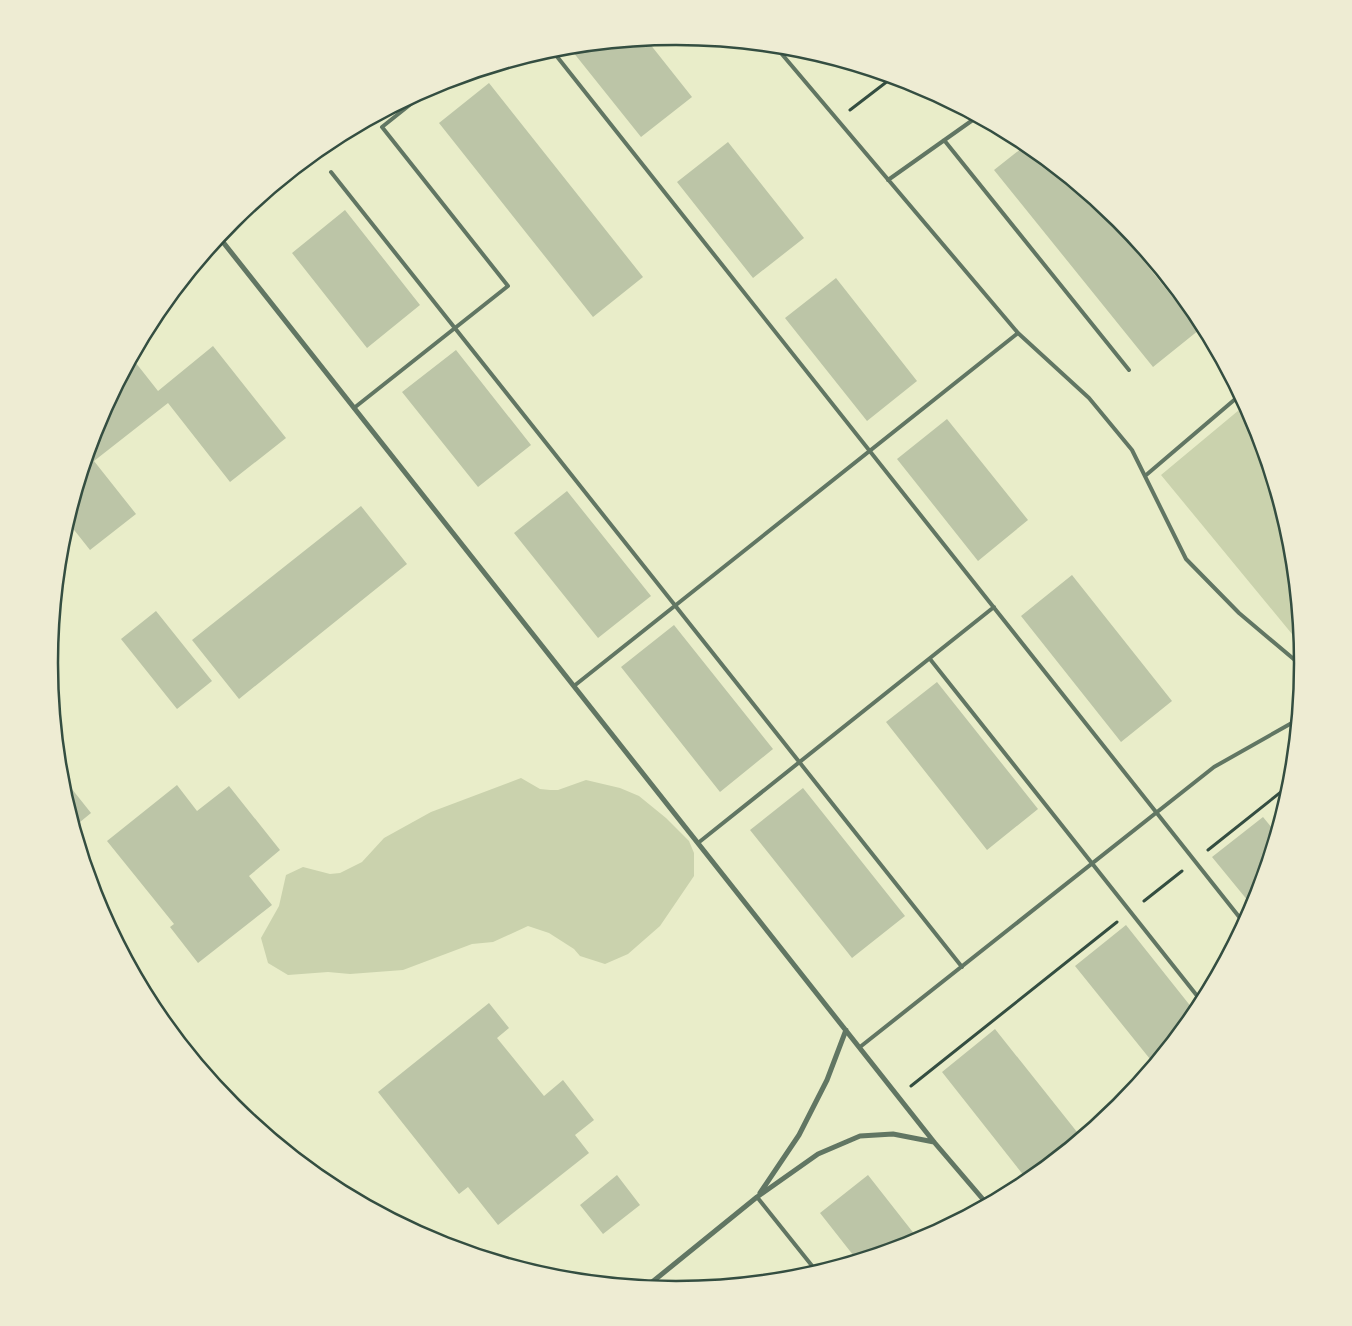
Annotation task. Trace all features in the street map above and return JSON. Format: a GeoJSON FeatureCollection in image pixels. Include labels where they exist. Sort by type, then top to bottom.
{"type":"FeatureCollection","features":[{"type":"Feature","properties":{"kind":"street"},"geometry":{"type":"LineString","coordinates":[[223,243],[934,1142],[983,1199]]}},
{"type":"Feature","properties":{"kind":"street"},"geometry":{"type":"LineString","coordinates":[[757,1197],[799,1135],[827,1080],[846,1030]]}},
{"type":"Feature","properties":{"kind":"street"},"geometry":{"type":"LineString","coordinates":[[654,1280],[757,1197],[818,1154],[860,1136],[893,1134],[934,1142]]}},
{"type":"Feature","properties":{"kind":"lane"},"geometry":{"type":"LineString","coordinates":[[782,54],[1018,333],[1089,398],[1132,450],[1186,559],[1238,613],[1294,659]]}},
{"type":"Feature","properties":{"kind":"lane"},"geometry":{"type":"LineString","coordinates":[[557,57],[1239,917]]}},
{"type":"Feature","properties":{"kind":"lane"},"geometry":{"type":"LineString","coordinates":[[354,408],[508,286],[382,127],[407,107]]}},
{"type":"Feature","properties":{"kind":"lane"},"geometry":{"type":"LineString","coordinates":[[888,180],[971,121]]}},
{"type":"Feature","properties":{"kind":"lane"},"geometry":{"type":"LineString","coordinates":[[944,140],[1129,370]]}},
{"type":"Feature","properties":{"kind":"lane"},"geometry":{"type":"LineString","coordinates":[[331,172],[962,967]]}},
{"type":"Feature","properties":{"kind":"lane"},"geometry":{"type":"LineString","coordinates":[[574,686],[1018,333]]}},
{"type":"Feature","properties":{"kind":"lane"},"geometry":{"type":"LineString","coordinates":[[1145,476],[1235,400]]}},
{"type":"Feature","properties":{"kind":"lane"},"geometry":{"type":"LineString","coordinates":[[698,842],[994,608]]}},
{"type":"Feature","properties":{"kind":"lane"},"geometry":{"type":"LineString","coordinates":[[930,658],[1197,995]]}},
{"type":"Feature","properties":{"kind":"lane"},"geometry":{"type":"LineString","coordinates":[[860,1047],[1214,767],[1291,724]]}},
{"type":"Feature","properties":{"kind":"lane"},"geometry":{"type":"LineString","coordinates":[[757,1197],[812,1266]]}},
{"type":"Feature","properties":{"kind":"path"},"geometry":{"type":"LineString","coordinates":[[838,120],[886,82]]}},
{"type":"Feature","properties":{"kind":"path"},"geometry":{"type":"LineString","coordinates":[[898,1096],[1280,793]]}},
{"type":"Feature","properties":{"kind":"green space"},"geometry":{"type":"Polygon","coordinates":[[[1239,410],[1261,464],[1273,503],[1289,582],[1293,636],[1161,475],[1239,410]]]}},
{"type":"Feature","properties":{"kind":"green space"},"geometry":{"type":"Polygon","coordinates":[[[521,778],[540,789],[558,790],[586,780],[620,788],[639,796],[666,818],[689,841],[694,853],[694,876],[660,926],[628,954],[605,964],[580,956],[574,949],[549,933],[528,926],[493,942],[472,944],[403,970],[350,974],[328,972],[288,975],[268,963],[261,938],[279,906],[286,875],[303,867],[330,874],[340,873],[362,862],[384,838],[431,812],[521,778]]]}},
{"type":"Feature","properties":{"kind":"building"},"geometry":{"type":"Polygon","coordinates":[[[651,46],[692,97],[641,137],[574,54],[651,46]]]}},
{"type":"Feature","properties":{"kind":"building"},"geometry":{"type":"Polygon","coordinates":[[[489,83],[643,277],[593,317],[439,123],[489,83]]]}},
{"type":"Feature","properties":{"kind":"building"},"geometry":{"type":"Polygon","coordinates":[[[728,142],[804,238],[753,278],[677,182],[728,142]]]}},
{"type":"Feature","properties":{"kind":"building"},"geometry":{"type":"Polygon","coordinates":[[[1020,150],[1052,173],[1083,198],[1131,245],[1181,307],[1197,332],[1153,367],[994,170],[1020,150]]]}},
{"type":"Feature","properties":{"kind":"building"},"geometry":{"type":"Polygon","coordinates":[[[345,210],[420,305],[367,348],[292,253],[345,210]]]}},
{"type":"Feature","properties":{"kind":"building"},"geometry":{"type":"Polygon","coordinates":[[[836,278],[917,381],[867,421],[785,318],[836,278]]]}},
{"type":"Feature","properties":{"kind":"building"},"geometry":{"type":"Polygon","coordinates":[[[213,346],[286,438],[230,482],[168,403],[94,461],[136,514],[90,550],[73,529],[79,503],[105,427],[136,363],[158,391],[213,346]]]}},
{"type":"Feature","properties":{"kind":"building"},"geometry":{"type":"Polygon","coordinates":[[[456,350],[531,445],[478,487],[402,392],[456,350]]]}},
{"type":"Feature","properties":{"kind":"building"},"geometry":{"type":"Polygon","coordinates":[[[947,419],[1028,520],[978,561],[897,459],[947,419]]]}},
{"type":"Feature","properties":{"kind":"building"},"geometry":{"type":"Polygon","coordinates":[[[567,491],[651,596],[598,638],[514,533],[567,491]]]}},
{"type":"Feature","properties":{"kind":"building"},"geometry":{"type":"Polygon","coordinates":[[[361,506],[407,564],[239,699],[192,640],[361,506]]]}},
{"type":"Feature","properties":{"kind":"building"},"geometry":{"type":"Polygon","coordinates":[[[1072,575],[1172,701],[1121,742],[1021,616],[1072,575]]]}},
{"type":"Feature","properties":{"kind":"building"},"geometry":{"type":"Polygon","coordinates":[[[156,611],[212,681],[177,709],[121,639],[156,611]]]}},
{"type":"Feature","properties":{"kind":"building"},"geometry":{"type":"Polygon","coordinates":[[[674,625],[773,749],[720,792],[621,667],[674,625]]]}},
{"type":"Feature","properties":{"kind":"building"},"geometry":{"type":"Polygon","coordinates":[[[937,682],[1038,809],[987,850],[886,722],[937,682]]]}},
{"type":"Feature","properties":{"kind":"building"},"geometry":{"type":"Polygon","coordinates":[[[177,785],[197,811],[229,786],[280,850],[249,876],[272,905],[198,963],[170,927],[174,924],[107,841],[177,785]]]}},
{"type":"Feature","properties":{"kind":"building"},"geometry":{"type":"Polygon","coordinates":[[[71,788],[91,813],[79,823],[71,788]]]}},
{"type":"Feature","properties":{"kind":"building"},"geometry":{"type":"Polygon","coordinates":[[[803,788],[905,916],[852,958],[750,830],[803,788]]]}},
{"type":"Feature","properties":{"kind":"building"},"geometry":{"type":"Polygon","coordinates":[[[1263,817],[1272,828],[1247,899],[1212,857],[1263,817]]]}},
{"type":"Feature","properties":{"kind":"building"},"geometry":{"type":"Polygon","coordinates":[[[1126,925],[1190,1006],[1150,1059],[1075,966],[1126,925]]]}},
{"type":"Feature","properties":{"kind":"building"},"geometry":{"type":"Polygon","coordinates":[[[489,1003],[509,1028],[497,1038],[544,1096],[563,1080],[594,1120],[575,1135],[589,1153],[498,1225],[468,1187],[459,1194],[378,1092],[489,1003]]]}},
{"type":"Feature","properties":{"kind":"building"},"geometry":{"type":"Polygon","coordinates":[[[995,1029],[1077,1133],[1023,1174],[942,1072],[995,1029]]]}},
{"type":"Feature","properties":{"kind":"building"},"geometry":{"type":"Polygon","coordinates":[[[617,1175],[640,1205],[603,1234],[580,1205],[617,1175]]]}},
{"type":"Feature","properties":{"kind":"building"},"geometry":{"type":"Polygon","coordinates":[[[868,1175],[914,1233],[853,1255],[820,1213],[868,1175]]]}}]}
